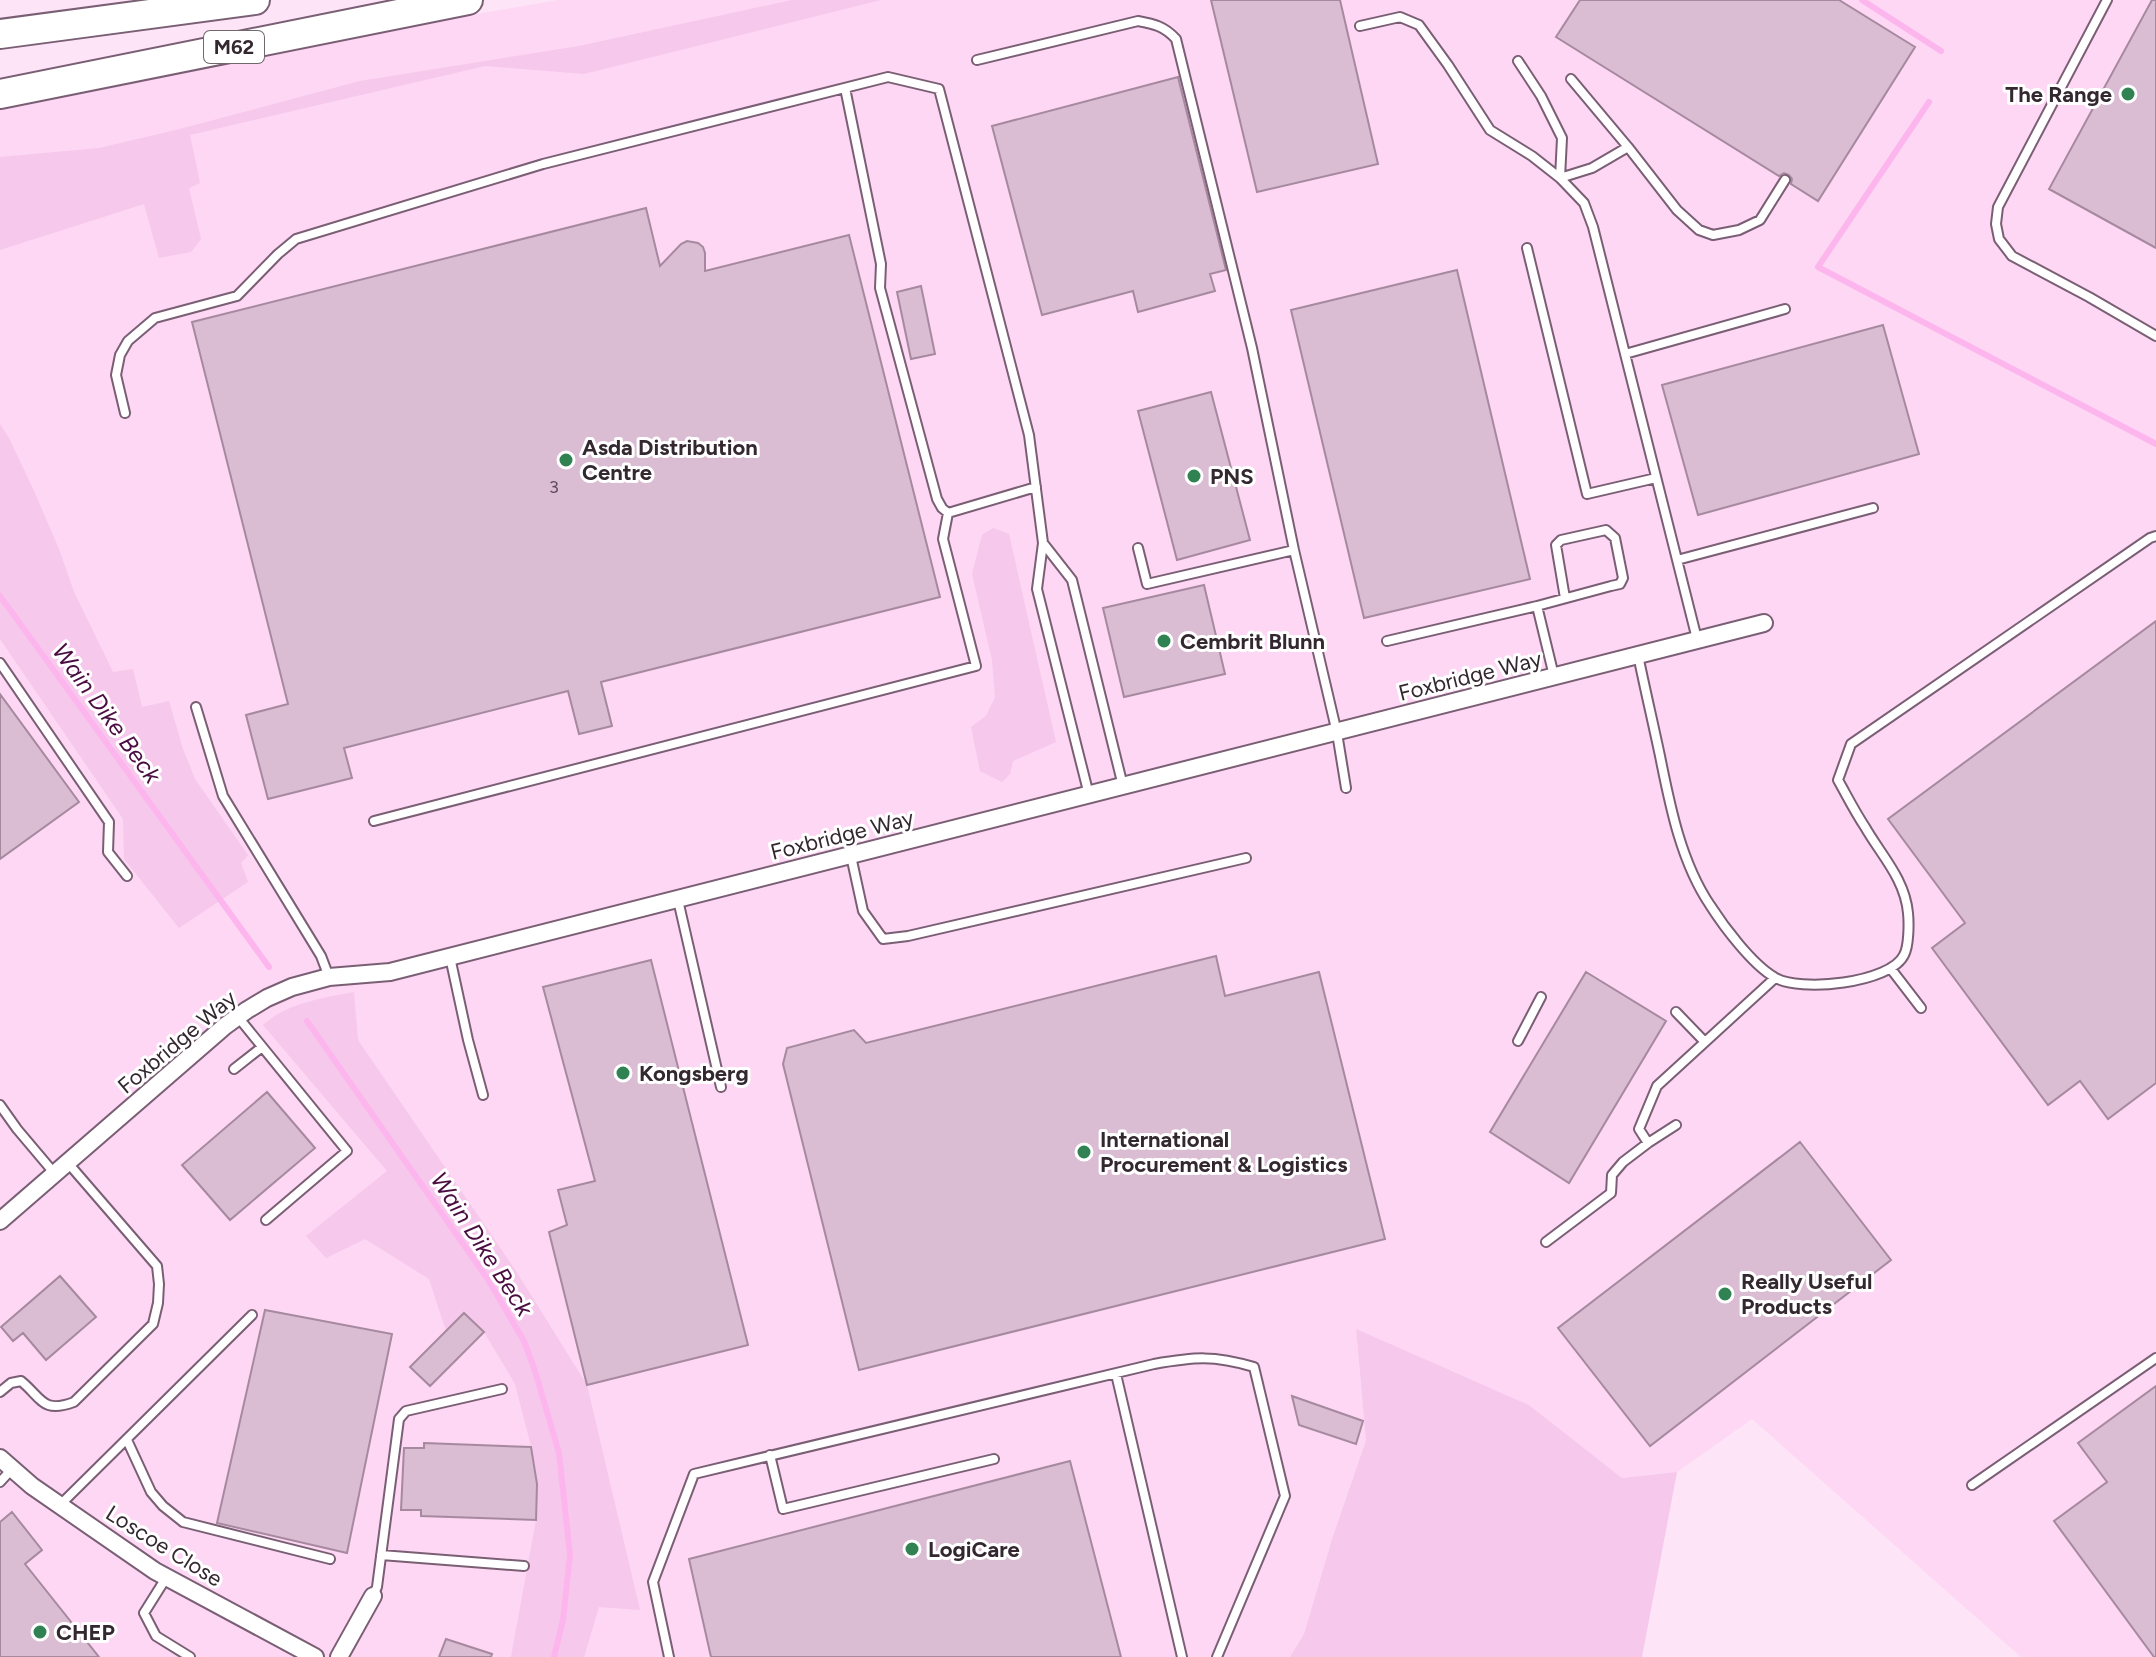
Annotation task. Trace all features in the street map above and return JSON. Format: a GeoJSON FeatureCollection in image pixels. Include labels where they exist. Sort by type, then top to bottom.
{"type":"FeatureCollection","features":[{"type":"Feature","properties":{"kind":"highway","name":"M62"},"geometry":{"type":"LineString","coordinates":[[0,34],[255,0]]}},
{"type":"Feature","properties":{"kind":"highway","name":"M62"},"geometry":{"type":"LineString","coordinates":[[0,94],[468,0]]}},
{"type":"Feature","properties":{"kind":"street","name":"Foxbridge Way"},"geometry":{"type":"LineString","coordinates":[[0,1221],[199,1048],[238,1017],[267,998],[292,987],[329,977],[390,972],[1764,623]]}},
{"type":"Feature","properties":{"kind":"street","name":"Loscoe Close"},"geometry":{"type":"LineString","coordinates":[[6,1463],[32,1486],[167,1577],[315,1657]]}},
{"type":"Feature","properties":{"kind":"street"},"geometry":{"type":"LineString","coordinates":[[339,1657],[373,1596]]}},
{"type":"Feature","properties":{"kind":"lane"},"geometry":{"type":"LineString","coordinates":[[2107,0],[1998,207],[1996,224],[1999,239],[2012,256],[2156,336]]}},
{"type":"Feature","properties":{"kind":"lane"},"geometry":{"type":"LineString","coordinates":[[1360,26],[1400,17],[1419,25],[1490,130],[1532,156],[1560,178],[1584,203],[1593,227],[1697,640]]}},
{"type":"Feature","properties":{"kind":"lane"},"geometry":{"type":"LineString","coordinates":[[977,60],[1138,21],[1157,24],[1176,39],[1252,348],[1294,550],[1337,733],[1346,788]]}},
{"type":"Feature","properties":{"kind":"lane"},"geometry":{"type":"LineString","coordinates":[[1518,61],[1541,96],[1562,138],[1560,178]]}},
{"type":"Feature","properties":{"kind":"lane"},"geometry":{"type":"LineString","coordinates":[[125,413],[116,375],[120,355],[128,341],[155,318],[237,296],[296,239],[543,164],[888,77],[939,89],[1029,435],[1043,543],[1037,589],[1089,795]]}},
{"type":"Feature","properties":{"kind":"lane"},"geometry":{"type":"LineString","coordinates":[[1571,79],[1677,210],[1699,230],[1713,235],[1739,230],[1760,220],[1785,180]]}},
{"type":"Feature","properties":{"kind":"lane"},"geometry":{"type":"LineString","coordinates":[[845,88],[881,264],[880,288],[937,499],[948,513]]}},
{"type":"Feature","properties":{"kind":"lane"},"geometry":{"type":"LineString","coordinates":[[1560,178],[1592,168],[1628,147]]}},
{"type":"Feature","properties":{"kind":"lane"},"geometry":{"type":"LineString","coordinates":[[1527,248],[1587,494],[1656,478]]}},
{"type":"Feature","properties":{"kind":"lane"},"geometry":{"type":"LineString","coordinates":[[1625,354],[1785,309]]}},
{"type":"Feature","properties":{"kind":"lane"},"geometry":{"type":"LineString","coordinates":[[948,513],[1036,487]]}},
{"type":"Feature","properties":{"kind":"lane"},"geometry":{"type":"LineString","coordinates":[[1677,560],[1873,508]]}},
{"type":"Feature","properties":{"kind":"lane"},"geometry":{"type":"LineString","coordinates":[[374,821],[976,666],[943,539],[948,513]]}},
{"type":"Feature","properties":{"kind":"lane"},"geometry":{"type":"LineString","coordinates":[[1387,641],[1537,606],[1620,584],[1623,578],[1615,538],[1606,530],[1561,540],[1556,545],[1565,598]]}},
{"type":"Feature","properties":{"kind":"lane"},"geometry":{"type":"LineString","coordinates":[[1638,655],[1678,833],[1708,903],[1736,941],[1775,978],[1797,985],[1821,986],[1858,980],[1891,969],[1904,955],[1908,912],[1902,885],[1838,780],[1851,744],[2156,536]]}},
{"type":"Feature","properties":{"kind":"lane"},"geometry":{"type":"LineString","coordinates":[[1043,543],[1072,580],[1123,787]]}},
{"type":"Feature","properties":{"kind":"lane"},"geometry":{"type":"LineString","coordinates":[[1138,548],[1147,584],[1294,550]]}},
{"type":"Feature","properties":{"kind":"lane"},"geometry":{"type":"LineString","coordinates":[[1537,606],[1554,677]]}},
{"type":"Feature","properties":{"kind":"lane"},"geometry":{"type":"LineString","coordinates":[[0,663],[109,822],[108,852],[127,876]]}},
{"type":"Feature","properties":{"kind":"lane"},"geometry":{"type":"LineString","coordinates":[[196,707],[223,796],[321,956],[329,977]]}},
{"type":"Feature","properties":{"kind":"lane"},"geometry":{"type":"LineString","coordinates":[[851,856],[863,911],[883,939],[908,936],[1246,858]]}},
{"type":"Feature","properties":{"kind":"lane"},"geometry":{"type":"LineString","coordinates":[[678,900],[721,1087]]}},
{"type":"Feature","properties":{"kind":"lane"},"geometry":{"type":"LineString","coordinates":[[450,957],[483,1095]]}},
{"type":"Feature","properties":{"kind":"lane"},"geometry":{"type":"LineString","coordinates":[[1891,969],[1921,1008]]}},
{"type":"Feature","properties":{"kind":"lane"},"geometry":{"type":"LineString","coordinates":[[1648,1143],[1639,1129],[1657,1086],[1775,978]]}},
{"type":"Feature","properties":{"kind":"lane"},"geometry":{"type":"LineString","coordinates":[[1518,1041],[1541,997]]}},
{"type":"Feature","properties":{"kind":"lane"},"geometry":{"type":"LineString","coordinates":[[1676,1012],[1704,1041]]}},
{"type":"Feature","properties":{"kind":"lane"},"geometry":{"type":"LineString","coordinates":[[238,1017],[347,1151],[266,1220]]}},
{"type":"Feature","properties":{"kind":"lane"},"geometry":{"type":"LineString","coordinates":[[234,1069],[262,1047]]}},
{"type":"Feature","properties":{"kind":"lane"},"geometry":{"type":"LineString","coordinates":[[0,1105],[17,1129],[61,1168],[157,1266],[159,1284],[153,1324],[74,1402],[60,1407],[47,1405],[21,1381],[11,1383],[0,1392]]}},
{"type":"Feature","properties":{"kind":"lane"},"geometry":{"type":"LineString","coordinates":[[1546,1242],[1611,1193],[1612,1175],[1623,1162],[1676,1125]]}},
{"type":"Feature","properties":{"kind":"lane"},"geometry":{"type":"LineString","coordinates":[[60,1505],[252,1315]]}},
{"type":"Feature","properties":{"kind":"lane"},"geometry":{"type":"LineString","coordinates":[[669,1657],[653,1582],[694,1474],[1154,1364],[1195,1357],[1227,1359],[1254,1367],[1285,1496],[1217,1657]]}},
{"type":"Feature","properties":{"kind":"lane"},"geometry":{"type":"LineString","coordinates":[[1972,1485],[2156,1358]]}},
{"type":"Feature","properties":{"kind":"lane"},"geometry":{"type":"LineString","coordinates":[[1116,1374],[1182,1657]]}},
{"type":"Feature","properties":{"kind":"lane"},"geometry":{"type":"LineString","coordinates":[[373,1596],[377,1587],[399,1419],[406,1411],[502,1389]]}},
{"type":"Feature","properties":{"kind":"lane"},"geometry":{"type":"LineString","coordinates":[[127,1440],[151,1492],[183,1522],[330,1559]]}},
{"type":"Feature","properties":{"kind":"lane"},"geometry":{"type":"LineString","coordinates":[[770,1455],[783,1509],[994,1459]]}},
{"type":"Feature","properties":{"kind":"lane"},"geometry":{"type":"LineString","coordinates":[[0,1482],[6,1463]]}},
{"type":"Feature","properties":{"kind":"lane"},"geometry":{"type":"LineString","coordinates":[[381,1555],[524,1566]]}},
{"type":"Feature","properties":{"kind":"lane"},"geometry":{"type":"LineString","coordinates":[[167,1577],[144,1613],[156,1636],[190,1657]]}},
{"type":"Feature","properties":{"kind":"shaded area"},"geometry":{"type":"Polygon","coordinates":[[[558,0],[2156,0],[2156,1657],[2021,1657],[1752,1419],[1677,1472],[1622,1478],[1529,1405],[1356,1330],[1366,1439],[1304,1634],[1290,1657],[0,1657],[0,109],[334,39],[558,0]]]}},
{"type":"Feature","properties":{"kind":"shaded area"},"geometry":{"type":"Polygon","coordinates":[[[792,0],[881,0],[584,74],[485,66],[190,135],[200,183],[189,188],[201,239],[191,252],[159,258],[144,204],[0,250],[0,157],[99,148],[360,81],[579,46],[792,0]]]}},
{"type":"Feature","properties":{"kind":"shaded area"},"geometry":{"type":"Polygon","coordinates":[[[0,424],[34,491],[74,592],[113,672],[133,669],[142,707],[169,701],[195,779],[248,855],[241,863],[248,882],[179,928],[124,859],[123,819],[0,639],[0,424]]]}},
{"type":"Feature","properties":{"kind":"shaded area"},"geometry":{"type":"Polygon","coordinates":[[[993,528],[1009,534],[1056,742],[1013,761],[1010,774],[1002,782],[980,771],[971,727],[986,716],[995,697],[992,660],[972,574],[982,535],[993,528]]]}},
{"type":"Feature","properties":{"kind":"shaded area"},"geometry":{"type":"Polygon","coordinates":[[[354,992],[358,1040],[516,1271],[587,1385],[640,1610],[599,1607],[584,1657],[511,1657],[536,1520],[537,1484],[515,1384],[484,1332],[464,1313],[446,1331],[429,1279],[365,1239],[326,1258],[306,1236],[387,1171],[263,1025],[294,1006],[354,992]]]}},
{"type":"Feature","properties":{"kind":"shaded area"},"geometry":{"type":"Polygon","coordinates":[[[1356,1329],[1529,1405],[1622,1478],[1677,1472],[1642,1657],[1290,1657],[1304,1634],[1366,1440],[1356,1329]]]}},
{"type":"Feature","properties":{"kind":"building"},"geometry":{"type":"Polygon","coordinates":[[[1211,0],[1340,0],[1378,164],[1257,192],[1211,0]]]}},
{"type":"Feature","properties":{"kind":"building"},"geometry":{"type":"Polygon","coordinates":[[[1580,0],[1839,0],[1915,47],[1818,201],[1791,184],[1789,175],[1784,173],[1779,176],[1556,37],[1580,0]]]}},
{"type":"Feature","properties":{"kind":"building","name":"The Range"},"geometry":{"type":"Polygon","coordinates":[[[2152,0],[2156,0],[2156,248],[2049,189],[2152,0]]]}},
{"type":"Feature","properties":{"kind":"building"},"geometry":{"type":"Polygon","coordinates":[[[1178,77],[1226,270],[1210,274],[1215,291],[1138,312],[1133,291],[1042,315],[992,126],[1178,77]]]}},
{"type":"Feature","properties":{"kind":"building","name":"Asda Distribution Centre"},"geometry":{"type":"Polygon","coordinates":[[[646,208],[660,266],[687,241],[703,247],[705,271],[849,235],[940,597],[601,682],[612,726],[579,734],[568,691],[344,748],[352,778],[268,799],[246,715],[288,704],[192,322],[646,208]]]}},
{"type":"Feature","properties":{"kind":"building"},"geometry":{"type":"Polygon","coordinates":[[[1457,270],[1530,579],[1364,618],[1291,310],[1457,270]]]}},
{"type":"Feature","properties":{"kind":"building"},"geometry":{"type":"Polygon","coordinates":[[[921,286],[935,354],[911,359],[897,292],[921,286]]]}},
{"type":"Feature","properties":{"kind":"building"},"geometry":{"type":"Polygon","coordinates":[[[1883,325],[1919,454],[1698,515],[1662,385],[1883,325]]]}},
{"type":"Feature","properties":{"kind":"building","name":"PNS"},"geometry":{"type":"Polygon","coordinates":[[[1211,392],[1250,540],[1177,560],[1138,411],[1211,392]]]}},
{"type":"Feature","properties":{"kind":"building","name":"Cembrit Blunn"},"geometry":{"type":"Polygon","coordinates":[[[1204,585],[1225,674],[1124,697],[1103,608],[1204,585]]]}},
{"type":"Feature","properties":{"kind":"building"},"geometry":{"type":"Polygon","coordinates":[[[2156,621],[2156,1083],[2108,1119],[2080,1081],[2048,1105],[1932,948],[1965,923],[1888,819],[2156,621]]]}},
{"type":"Feature","properties":{"kind":"building"},"geometry":{"type":"Polygon","coordinates":[[[0,694],[79,802],[0,859],[0,694]]]}},
{"type":"Feature","properties":{"kind":"building","name":"International Procurement & Logistics"},"geometry":{"type":"Polygon","coordinates":[[[1216,956],[1225,996],[1319,972],[1385,1239],[859,1370],[783,1064],[787,1048],[854,1030],[866,1043],[1216,956]]]}},
{"type":"Feature","properties":{"kind":"building"},"geometry":{"type":"Polygon","coordinates":[[[651,960],[748,1345],[587,1385],[549,1232],[567,1225],[558,1190],[595,1181],[543,987],[651,960]]]}},
{"type":"Feature","properties":{"kind":"building"},"geometry":{"type":"Polygon","coordinates":[[[1586,972],[1666,1021],[1569,1183],[1490,1132],[1586,972]]]}},
{"type":"Feature","properties":{"kind":"building"},"geometry":{"type":"Polygon","coordinates":[[[267,1092],[315,1148],[230,1220],[182,1165],[267,1092]]]}},
{"type":"Feature","properties":{"kind":"building","name":"Really Useful Products"},"geometry":{"type":"Polygon","coordinates":[[[1800,1142],[1891,1260],[1650,1446],[1558,1328],[1800,1142]]]}},
{"type":"Feature","properties":{"kind":"building"},"geometry":{"type":"Polygon","coordinates":[[[60,1276],[96,1317],[46,1360],[23,1333],[13,1341],[1,1327],[60,1276]]]}},
{"type":"Feature","properties":{"kind":"building"},"geometry":{"type":"Polygon","coordinates":[[[265,1310],[392,1334],[347,1553],[217,1523],[265,1310]]]}},
{"type":"Feature","properties":{"kind":"building"},"geometry":{"type":"Polygon","coordinates":[[[464,1313],[484,1332],[430,1386],[410,1367],[464,1313]]]}},
{"type":"Feature","properties":{"kind":"building"},"geometry":{"type":"Polygon","coordinates":[[[2156,1386],[2154,1657],[2054,1521],[2107,1482],[2078,1443],[2156,1386]]]}},
{"type":"Feature","properties":{"kind":"building"},"geometry":{"type":"Polygon","coordinates":[[[1292,1396],[1363,1421],[1356,1444],[1299,1425],[1292,1396]]]}},
{"type":"Feature","properties":{"kind":"building"},"geometry":{"type":"Polygon","coordinates":[[[424,1443],[531,1447],[537,1484],[536,1520],[421,1516],[421,1510],[401,1510],[404,1448],[424,1448],[424,1443]]]}},
{"type":"Feature","properties":{"kind":"building","name":"LogiCare"},"geometry":{"type":"Polygon","coordinates":[[[1070,1461],[1121,1657],[711,1657],[689,1559],[1070,1461]]]}},
{"type":"Feature","properties":{"kind":"building","name":"CHEP"},"geometry":{"type":"Polygon","coordinates":[[[12,1512],[42,1550],[25,1564],[99,1657],[0,1657],[0,1522],[12,1512]]]}},
{"type":"Feature","properties":{"kind":"building"},"geometry":{"type":"Polygon","coordinates":[[[446,1639],[492,1654],[491,1657],[439,1657],[446,1639]]]}},
{"type":"Feature","properties":{"kind":"waterway"},"geometry":{"type":"LineString","coordinates":[[1862,0],[1941,51]]}},
{"type":"Feature","properties":{"kind":"waterway"},"geometry":{"type":"LineString","coordinates":[[1929,102],[1818,267],[2156,444]]}},
{"type":"Feature","properties":{"kind":"waterway","name":"Wain Dike Beck"},"geometry":{"type":"LineString","coordinates":[[0,596],[269,967]]}},
{"type":"Feature","properties":{"kind":"waterway","name":"Wain Dike Beck"},"geometry":{"type":"LineString","coordinates":[[307,1021],[487,1278],[524,1341],[559,1453],[570,1555],[563,1620],[554,1657]]}},
{"type":"Feature","properties":{"kind":"place","name":"The Range"},"geometry":{"type":"Point","coordinates":[2128,94]}},
{"type":"Feature","properties":{"kind":"place","name":"Asda Distribution Centre"},"geometry":{"type":"Point","coordinates":[566,460]}},
{"type":"Feature","properties":{"kind":"place","name":"PNS"},"geometry":{"type":"Point","coordinates":[1194,476]}},
{"type":"Feature","properties":{"kind":"place","name":"Cembrit Blunn"},"geometry":{"type":"Point","coordinates":[1164,641]}},
{"type":"Feature","properties":{"kind":"place","name":"Kongsberg"},"geometry":{"type":"Point","coordinates":[623,1073]}},
{"type":"Feature","properties":{"kind":"place","name":"International Procurement & Logistics"},"geometry":{"type":"Point","coordinates":[1084,1152]}},
{"type":"Feature","properties":{"kind":"place","name":"Really Useful Products"},"geometry":{"type":"Point","coordinates":[1725,1294]}},
{"type":"Feature","properties":{"kind":"place","name":"LogiCare"},"geometry":{"type":"Point","coordinates":[912,1549]}},
{"type":"Feature","properties":{"kind":"place","name":"CHEP"},"geometry":{"type":"Point","coordinates":[40,1632]}}]}
